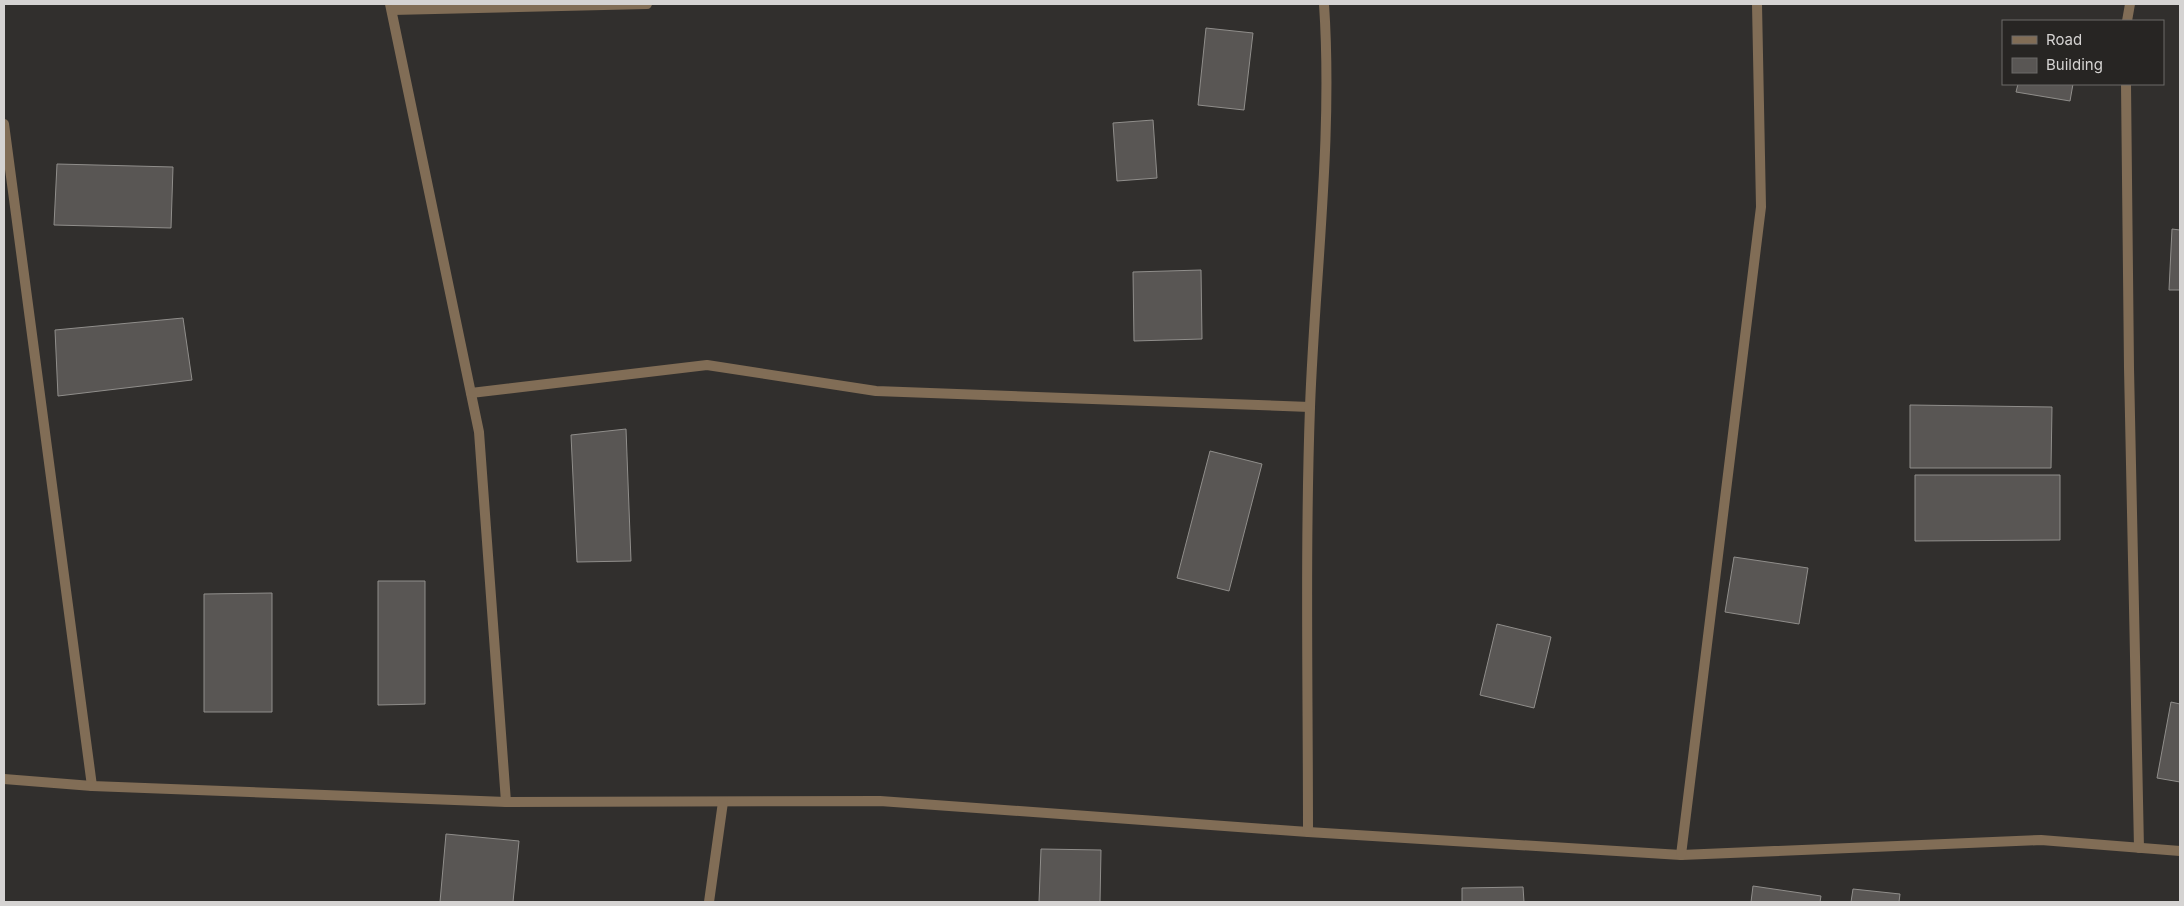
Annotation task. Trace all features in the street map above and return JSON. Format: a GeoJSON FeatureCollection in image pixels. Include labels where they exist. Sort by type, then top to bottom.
{"type":"FeatureCollection","features":[{"type":"Feature","properties":{"kind":"street"},"geometry":{"type":"LineString","coordinates":[[506,802],[479,432],[391,7],[647,4]]}},
{"type":"Feature","properties":{"kind":"street"},"geometry":{"type":"LineString","coordinates":[[1308,832],[1310,407],[1324,168],[1326,39],[1324,4]]}},
{"type":"Feature","properties":{"kind":"street"},"geometry":{"type":"LineString","coordinates":[[1681,856],[1761,207],[1758,4]]}},
{"type":"Feature","properties":{"kind":"street"},"geometry":{"type":"LineString","coordinates":[[2127,20],[2130,4]]}},
{"type":"Feature","properties":{"kind":"street"},"geometry":{"type":"LineString","coordinates":[[2126,85],[2129,368],[2139,848]]}},
{"type":"Feature","properties":{"kind":"street"},"geometry":{"type":"LineString","coordinates":[[4,124],[92,786]]}},
{"type":"Feature","properties":{"kind":"street"},"geometry":{"type":"LineString","coordinates":[[471,393],[707,365],[876,391],[1310,407]]}},
{"type":"Feature","properties":{"kind":"street"},"geometry":{"type":"LineString","coordinates":[[4,779],[92,786],[506,802],[880,801],[1308,832],[1681,856],[2041,840],[2180,850]]}},
{"type":"Feature","properties":{"kind":"street"},"geometry":{"type":"LineString","coordinates":[[709,902],[723,802]]}},
{"type":"Feature","properties":{"kind":"building"},"geometry":{"type":"Polygon","coordinates":[[[1206,28],[1253,33],[1244,110],[1198,105],[1206,28]]]}},
{"type":"Feature","properties":{"kind":"building"},"geometry":{"type":"Polygon","coordinates":[[[2018,85],[2073,85],[2070,101],[2016,92],[2018,85]]]}},
{"type":"Feature","properties":{"kind":"building"},"geometry":{"type":"Polygon","coordinates":[[[1153,120],[1157,178],[1117,181],[1113,123],[1153,120]]]}},
{"type":"Feature","properties":{"kind":"building"},"geometry":{"type":"Polygon","coordinates":[[[57,164],[173,167],[171,228],[54,225],[57,164]]]}},
{"type":"Feature","properties":{"kind":"building"},"geometry":{"type":"Polygon","coordinates":[[[2172,229],[2180,230],[2180,290],[2169,290],[2172,229]]]}},
{"type":"Feature","properties":{"kind":"building"},"geometry":{"type":"Polygon","coordinates":[[[1201,270],[1202,339],[1134,341],[1133,272],[1201,270]]]}},
{"type":"Feature","properties":{"kind":"building"},"geometry":{"type":"Polygon","coordinates":[[[183,318],[192,380],[58,396],[55,330],[183,318]]]}},
{"type":"Feature","properties":{"kind":"building"},"geometry":{"type":"Polygon","coordinates":[[[1910,405],[2052,407],[2051,468],[1910,468],[1910,405]]]}},
{"type":"Feature","properties":{"kind":"building"},"geometry":{"type":"Polygon","coordinates":[[[626,429],[631,561],[577,562],[571,435],[626,429]]]}},
{"type":"Feature","properties":{"kind":"building"},"geometry":{"type":"Polygon","coordinates":[[[1210,451],[1262,464],[1229,591],[1177,578],[1210,451]]]}},
{"type":"Feature","properties":{"kind":"building"},"geometry":{"type":"Polygon","coordinates":[[[1915,475],[2060,475],[2060,540],[1915,541],[1915,475]]]}},
{"type":"Feature","properties":{"kind":"building"},"geometry":{"type":"Polygon","coordinates":[[[1734,557],[1808,568],[1799,624],[1725,612],[1734,557]]]}},
{"type":"Feature","properties":{"kind":"building"},"geometry":{"type":"Polygon","coordinates":[[[378,581],[425,581],[425,704],[378,705],[378,581]]]}},
{"type":"Feature","properties":{"kind":"building"},"geometry":{"type":"Polygon","coordinates":[[[272,593],[272,712],[204,712],[204,594],[272,593]]]}},
{"type":"Feature","properties":{"kind":"building"},"geometry":{"type":"Polygon","coordinates":[[[1497,624],[1551,637],[1534,708],[1480,695],[1497,624]]]}},
{"type":"Feature","properties":{"kind":"building"},"geometry":{"type":"Polygon","coordinates":[[[2171,702],[2180,704],[2180,782],[2157,778],[2171,702]]]}},
{"type":"Feature","properties":{"kind":"building"},"geometry":{"type":"Polygon","coordinates":[[[446,834],[519,841],[513,902],[440,902],[446,834]]]}},
{"type":"Feature","properties":{"kind":"building"},"geometry":{"type":"Polygon","coordinates":[[[1041,849],[1101,850],[1100,902],[1039,902],[1041,849]]]}},
{"type":"Feature","properties":{"kind":"building"},"geometry":{"type":"Polygon","coordinates":[[[1753,886],[1821,896],[1820,902],[1751,902],[1753,886]]]}},
{"type":"Feature","properties":{"kind":"building"},"geometry":{"type":"Polygon","coordinates":[[[1523,887],[1524,902],[1462,902],[1462,888],[1523,887]]]}},
{"type":"Feature","properties":{"kind":"building"},"geometry":{"type":"Polygon","coordinates":[[[1853,889],[1900,894],[1899,902],[1851,902],[1853,889]]]}}]}
